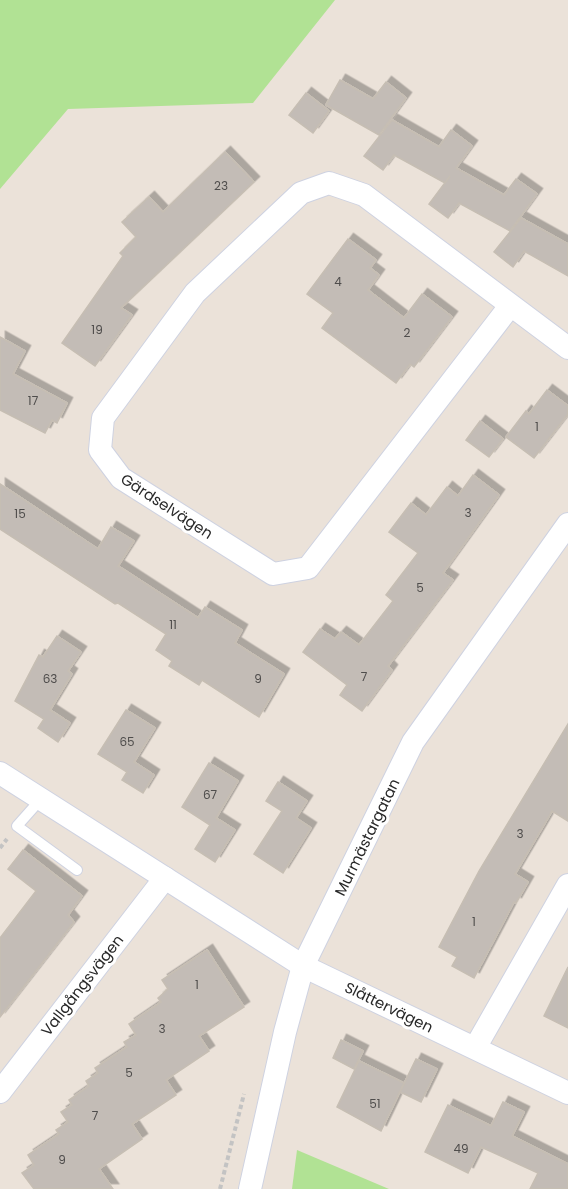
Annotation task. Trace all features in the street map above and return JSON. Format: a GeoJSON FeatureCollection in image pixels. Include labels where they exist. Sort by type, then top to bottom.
{"type":"FeatureCollection","features":[{"type":"Feature","properties":{"kind":"street","name":"Gärdselvägen"},"geometry":{"type":"LineString","coordinates":[[510,306],[308,568],[273,574],[121,478],[100,450],[103,418],[195,293],[302,193],[329,183],[364,195],[568,348]]}},
{"type":"Feature","properties":{"kind":"street","name":"Murmästargatan"},"geometry":{"type":"LineString","coordinates":[[250,1189],[285,1032],[303,966],[413,742],[568,524]]}},
{"type":"Feature","properties":{"kind":"street"},"geometry":{"type":"LineString","coordinates":[[0,773],[303,966]]}},
{"type":"Feature","properties":{"kind":"street","name":"Vallgångsvägen"},"geometry":{"type":"LineString","coordinates":[[0,1092],[165,878]]}},
{"type":"Feature","properties":{"kind":"street"},"geometry":{"type":"LineString","coordinates":[[475,1048],[568,885]]}},
{"type":"Feature","properties":{"kind":"street","name":"Slåttervägen"},"geometry":{"type":"LineString","coordinates":[[303,966],[568,1093]]}},
{"type":"Feature","properties":{"kind":"lane"},"geometry":{"type":"LineString","coordinates":[[41,799],[17,826],[77,870]]}},
{"type":"Feature","properties":{"kind":"green space"},"geometry":{"type":"Polygon","coordinates":[[[0,0],[335,0],[253,103],[68,109],[0,189],[0,0]]]}},
{"type":"Feature","properties":{"kind":"green space"},"geometry":{"type":"Polygon","coordinates":[[[297,1150],[389,1189],[292,1189],[297,1150]]]}},
{"type":"Feature","properties":{"kind":"building"},"geometry":{"type":"Polygon","coordinates":[[[340,80],[373,99],[386,82],[406,98],[379,135],[326,105],[340,80]]]}},
{"type":"Feature","properties":{"kind":"building"},"geometry":{"type":"Polygon","coordinates":[[[306,93],[329,111],[313,133],[289,115],[306,93]]]}},
{"type":"Feature","properties":{"kind":"building"},"geometry":{"type":"Polygon","coordinates":[[[392,120],[439,147],[451,130],[472,146],[456,168],[504,195],[516,179],[537,194],[510,231],[459,203],[448,218],[429,204],[445,183],[394,155],[383,170],[364,156],[392,120]]]}},
{"type":"Feature","properties":{"kind":"building"},"geometry":{"type":"Polygon","coordinates":[[[225,152],[254,182],[121,308],[132,315],[95,366],[62,343],[123,256],[120,253],[136,237],[122,222],[149,197],[163,212],[225,152]]]}},
{"type":"Feature","properties":{"kind":"building"},"geometry":{"type":"Polygon","coordinates":[[[521,218],[568,244],[568,276],[524,251],[513,267],[494,252],[521,218]]]}},
{"type":"Feature","properties":{"kind":"building"},"geometry":{"type":"Polygon","coordinates":[[[348,239],[376,260],[370,268],[379,275],[368,290],[404,318],[422,294],[452,317],[414,367],[410,364],[396,383],[322,328],[333,313],[307,294],[348,239]]]}},
{"type":"Feature","properties":{"kind":"building"},"geometry":{"type":"Polygon","coordinates":[[[0,337],[25,351],[13,374],[67,403],[57,423],[52,420],[45,433],[0,410],[0,337]]]}},
{"type":"Feature","properties":{"kind":"building"},"geometry":{"type":"Polygon","coordinates":[[[547,390],[568,406],[568,414],[534,458],[506,437],[526,411],[529,414],[547,390]]]}},
{"type":"Feature","properties":{"kind":"building"},"geometry":{"type":"Polygon","coordinates":[[[480,421],[503,439],[489,457],[466,440],[480,421]]]}},
{"type":"Feature","properties":{"kind":"building"},"geometry":{"type":"Polygon","coordinates":[[[473,475],[499,495],[443,573],[453,580],[388,666],[392,670],[362,711],[340,695],[347,685],[303,652],[320,629],[335,639],[341,632],[359,645],[393,601],[386,595],[418,553],[389,532],[411,503],[426,515],[447,487],[458,496],[473,475]]]}},
{"type":"Feature","properties":{"kind":"building"},"geometry":{"type":"Polygon","coordinates":[[[0,484],[98,549],[111,527],[134,541],[118,566],[198,618],[205,607],[242,630],[235,643],[284,674],[259,717],[202,680],[199,685],[169,666],[172,661],[156,650],[166,634],[118,603],[115,604],[0,529],[0,484]]]}},
{"type":"Feature","properties":{"kind":"building"},"geometry":{"type":"Polygon","coordinates":[[[57,636],[81,652],[68,671],[72,674],[50,710],[70,723],[58,742],[38,728],[44,719],[15,701],[39,655],[43,657],[57,636]]]}},
{"type":"Feature","properties":{"kind":"building"},"geometry":{"type":"Polygon","coordinates":[[[126,710],[155,728],[134,762],[154,775],[143,793],[122,780],[127,772],[98,754],[126,710]]]}},
{"type":"Feature","properties":{"kind":"building"},"geometry":{"type":"Polygon","coordinates":[[[568,724],[568,821],[552,811],[515,874],[528,882],[516,903],[514,902],[474,978],[452,966],[457,957],[439,947],[479,871],[568,724]]]}},
{"type":"Feature","properties":{"kind":"building"},"geometry":{"type":"Polygon","coordinates":[[[209,763],[238,781],[216,818],[235,830],[215,862],[195,849],[210,825],[182,807],[209,763]]]}},
{"type":"Feature","properties":{"kind":"building"},"geometry":{"type":"Polygon","coordinates":[[[278,782],[307,801],[296,818],[311,828],[283,873],[254,854],[282,811],[266,801],[278,782]]]}},
{"type":"Feature","properties":{"kind":"building"},"geometry":{"type":"Polygon","coordinates":[[[23,850],[82,896],[68,915],[74,922],[0,1017],[0,938],[36,891],[8,869],[23,850]]]}},
{"type":"Feature","properties":{"kind":"building"},"geometry":{"type":"Polygon","coordinates":[[[207,950],[244,1007],[199,1036],[209,1051],[166,1080],[176,1095],[132,1124],[142,1139],[99,1169],[113,1189],[34,1189],[22,1173],[34,1165],[28,1155],[59,1134],[56,1130],[68,1122],[61,1112],[72,1105],[69,1100],[89,1086],[86,1081],[98,1073],[95,1068],[127,1047],[124,1042],[136,1035],[129,1024],[161,1002],[158,998],[168,989],[162,980],[207,950]]]}},
{"type":"Feature","properties":{"kind":"building"},"geometry":{"type":"Polygon","coordinates":[[[568,967],[568,1028],[544,1016],[568,967]]]}},
{"type":"Feature","properties":{"kind":"building"},"geometry":{"type":"Polygon","coordinates":[[[341,1040],[363,1051],[354,1069],[333,1058],[341,1040]]]}},
{"type":"Feature","properties":{"kind":"building"},"geometry":{"type":"Polygon","coordinates":[[[416,1059],[437,1069],[421,1102],[400,1092],[416,1059]]]}},
{"type":"Feature","properties":{"kind":"building"},"geometry":{"type":"Polygon","coordinates":[[[359,1061],[404,1083],[381,1131],[337,1107],[359,1061]]]}},
{"type":"Feature","properties":{"kind":"building"},"geometry":{"type":"Polygon","coordinates":[[[503,1102],[524,1112],[512,1136],[568,1164],[568,1189],[530,1189],[538,1173],[481,1147],[468,1173],[425,1152],[448,1105],[491,1126],[503,1102]]]}}]}
